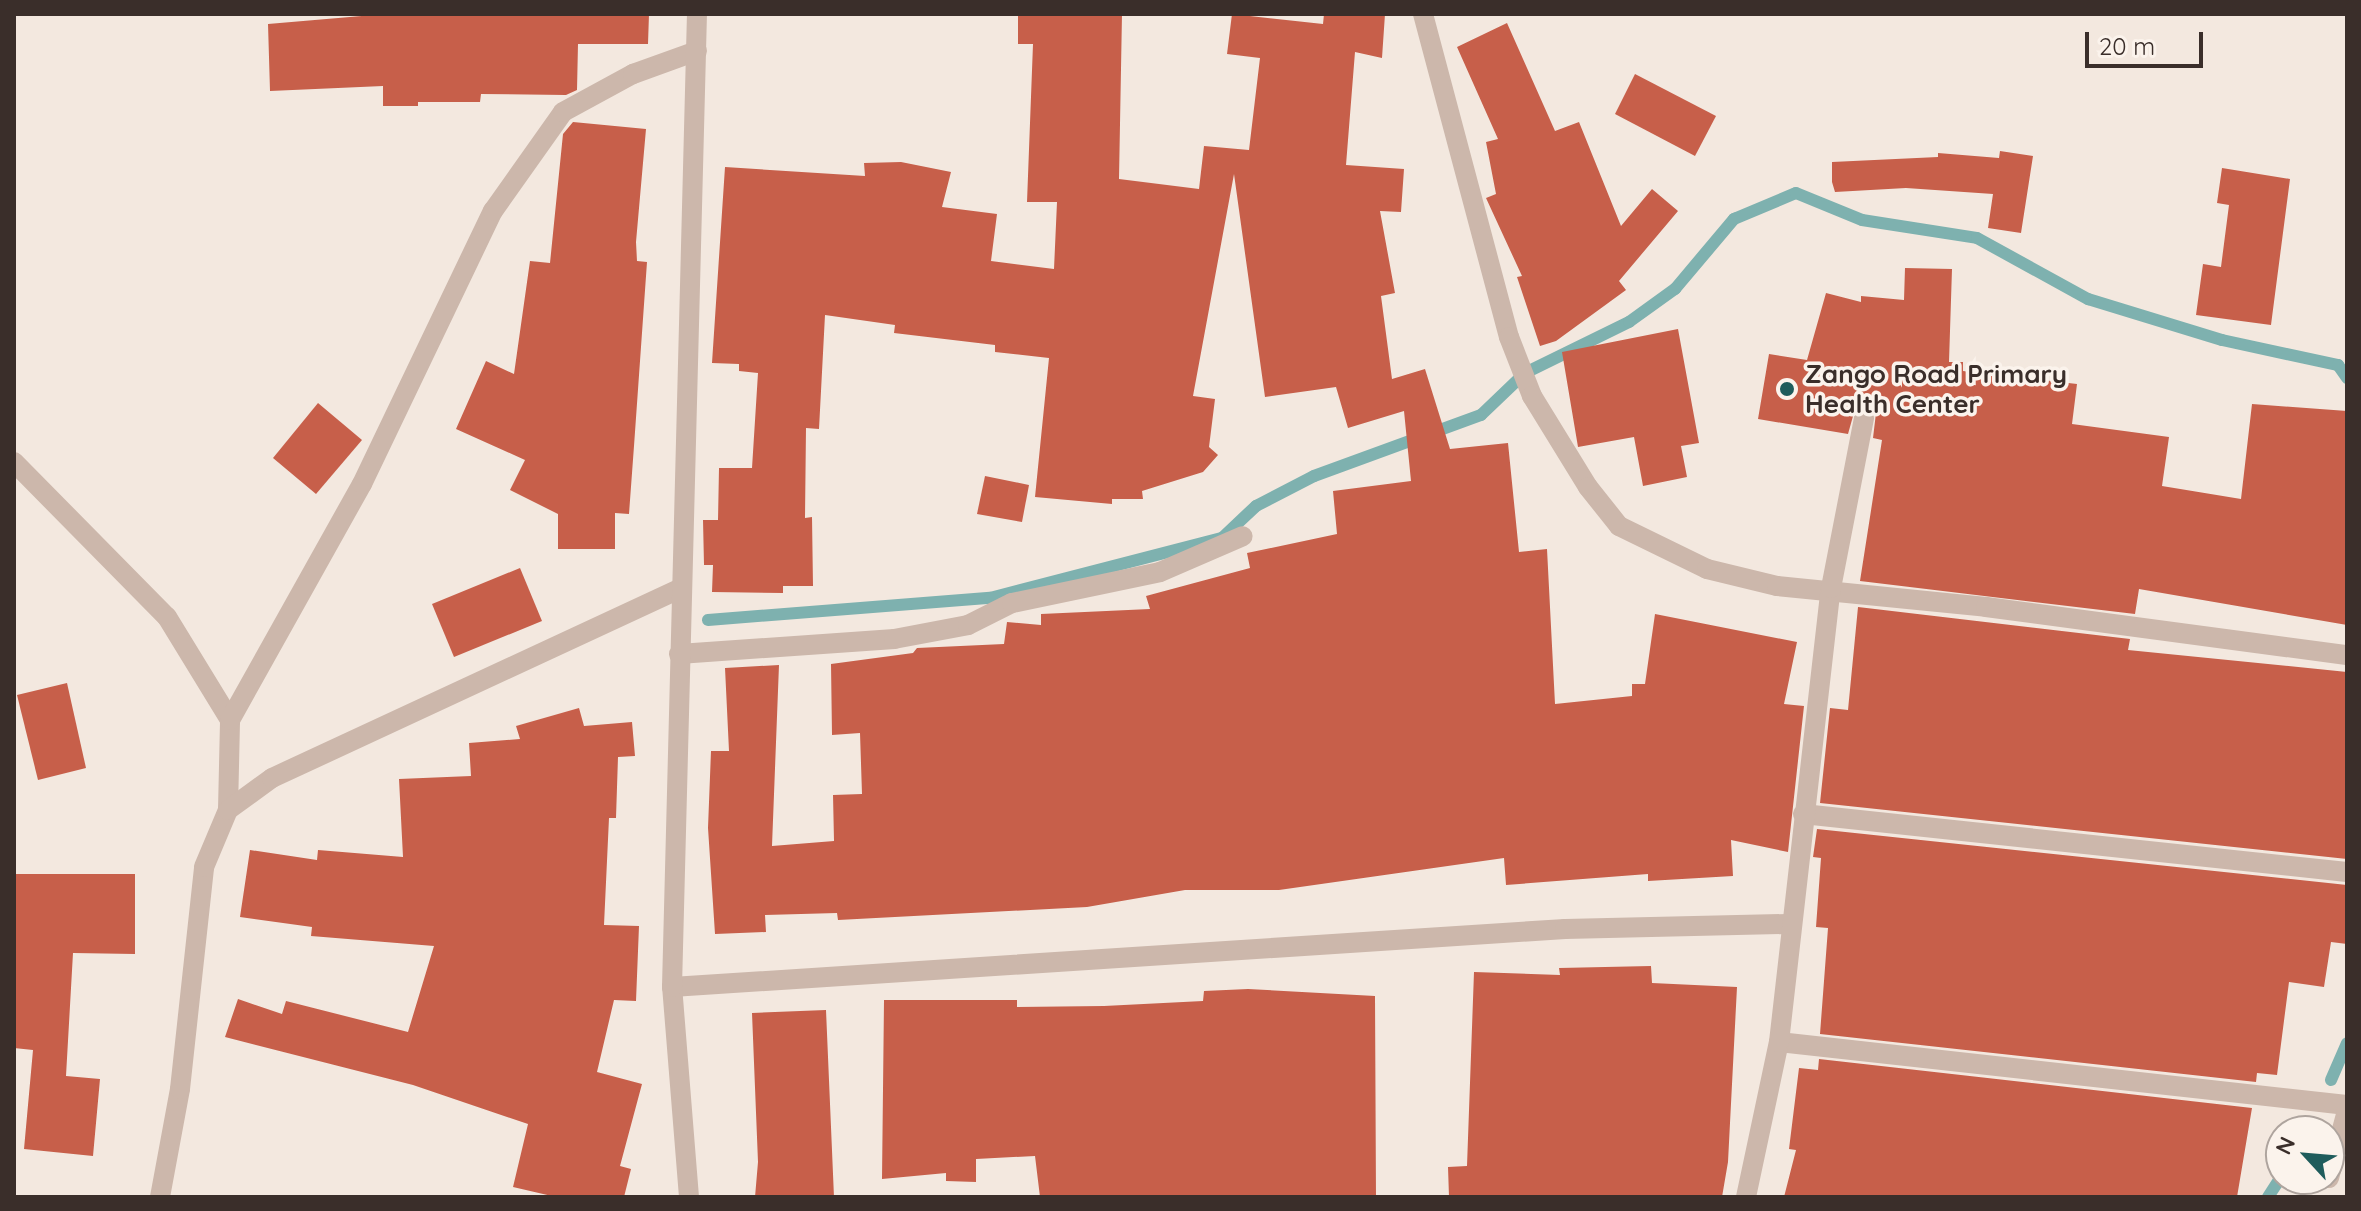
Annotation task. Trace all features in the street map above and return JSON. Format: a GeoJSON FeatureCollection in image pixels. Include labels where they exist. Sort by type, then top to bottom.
{"type":"FeatureCollection","features":[{"type":"Feature","properties":{"kind":"street"},"geometry":{"type":"LineString","coordinates":[[689,1197],[672,987],[697,14]]}},
{"type":"Feature","properties":{"kind":"street"},"geometry":{"type":"LineString","coordinates":[[1423,14],[1509,337],[1532,396],[1588,487],[1619,526],[1707,569],[1777,586],[1831,588],[2347,655]]}},
{"type":"Feature","properties":{"kind":"street"},"geometry":{"type":"LineString","coordinates":[[160,1197],[180,1089],[204,867],[228,810],[230,720],[362,484],[502,199],[563,112],[633,74],[697,51]]}},
{"type":"Feature","properties":{"kind":"street"},"geometry":{"type":"LineString","coordinates":[[1746,1197],[1779,1042],[1790,924],[1831,588],[1864,418]]}},
{"type":"Feature","properties":{"kind":"street"},"geometry":{"type":"LineString","coordinates":[[14,462],[167,617],[230,720]]}},
{"type":"Feature","properties":{"kind":"street"},"geometry":{"type":"LineString","coordinates":[[679,654],[894,639],[968,625],[1012,603],[1160,572],[1243,536]]}},
{"type":"Feature","properties":{"kind":"street"},"geometry":{"type":"LineString","coordinates":[[228,810],[272,778],[681,588]]}},
{"type":"Feature","properties":{"kind":"street"},"geometry":{"type":"LineString","coordinates":[[1803,814],[2347,872]]}},
{"type":"Feature","properties":{"kind":"street"},"geometry":{"type":"LineString","coordinates":[[672,987],[1565,929],[1790,924]]}},
{"type":"Feature","properties":{"kind":"street"},"geometry":{"type":"LineString","coordinates":[[1779,1042],[2347,1105]]}},
{"type":"Feature","properties":{"kind":"building"},"geometry":{"type":"Polygon","coordinates":[[[385,14],[649,14],[648,44],[578,44],[577,90],[566,95],[481,94],[480,102],[418,102],[418,106],[383,106],[383,86],[270,91],[268,24],[385,14]]]}},
{"type":"Feature","properties":{"kind":"building"},"geometry":{"type":"Polygon","coordinates":[[[1018,14],[1122,14],[1119,179],[1199,189],[1204,146],[1249,150],[1260,58],[1227,54],[1232,14],[1323,24],[1324,14],[1385,14],[1382,58],[1355,52],[1346,165],[1404,169],[1401,212],[1380,211],[1395,293],[1381,296],[1392,379],[1425,369],[1450,449],[1508,443],[1519,552],[1547,549],[1555,704],[1632,696],[1632,684],[1645,684],[1655,614],[1797,642],[1784,704],[1804,706],[1788,852],[1731,840],[1733,876],[1648,881],[1648,874],[1506,885],[1504,858],[1279,890],[1185,890],[1087,907],[838,920],[837,913],[765,915],[766,932],[715,934],[708,828],[711,751],[729,751],[725,668],[779,665],[772,846],[834,841],[833,795],[862,794],[860,733],[832,735],[831,664],[913,653],[917,648],[1004,644],[1007,622],[1041,625],[1041,614],[1150,609],[1146,596],[1250,568],[1247,553],[1337,534],[1333,491],[1411,481],[1404,411],[1348,428],[1336,387],[1265,397],[1234,174],[1193,396],[1215,399],[1209,447],[1218,455],[1203,472],[1142,491],[1143,499],[1112,499],[1112,504],[1035,497],[1049,358],[995,352],[995,345],[894,333],[895,325],[825,315],[819,429],[806,428],[805,518],[812,517],[813,586],[783,586],[783,593],[712,592],[713,565],[704,565],[703,520],[718,520],[719,468],[752,468],[758,373],[739,371],[739,364],[712,363],[725,167],[865,176],[864,163],[901,162],[951,172],[942,207],[997,214],[991,261],[1054,269],[1057,202],[1027,202],[1033,44],[1018,44],[1018,14]]]}},
{"type":"Feature","properties":{"kind":"building"},"geometry":{"type":"Polygon","coordinates":[[[1507,23],[1555,131],[1579,122],[1621,226],[1652,189],[1678,211],[1619,281],[1626,290],[1556,341],[1540,346],[1517,277],[1522,276],[1486,198],[1496,194],[1486,142],[1498,139],[1457,47],[1507,23]]]}},
{"type":"Feature","properties":{"kind":"building"},"geometry":{"type":"Polygon","coordinates":[[[1635,74],[1716,116],[1695,156],[1615,114],[1635,74]]]}},
{"type":"Feature","properties":{"kind":"building"},"geometry":{"type":"Polygon","coordinates":[[[573,122],[646,129],[636,242],[637,261],[647,262],[629,514],[615,513],[615,549],[558,549],[558,514],[510,490],[525,460],[456,429],[486,361],[514,374],[530,261],[550,263],[563,134],[573,122]]]}},
{"type":"Feature","properties":{"kind":"building"},"geometry":{"type":"Polygon","coordinates":[[[2000,151],[2033,156],[2021,233],[1988,228],[1993,194],[1906,188],[1835,192],[1832,182],[1832,162],[1938,157],[1938,153],[1999,158],[2000,151]]]}},
{"type":"Feature","properties":{"kind":"building"},"geometry":{"type":"Polygon","coordinates":[[[2222,168],[2290,179],[2271,325],[2196,315],[2203,264],[2221,267],[2229,205],[2217,203],[2222,168]]]}},
{"type":"Feature","properties":{"kind":"building"},"geometry":{"type":"Polygon","coordinates":[[[1905,268],[1952,269],[1949,362],[1963,362],[1963,371],[2077,384],[2072,424],[2169,437],[2162,486],[2241,499],[2252,404],[2347,411],[2347,625],[2139,589],[2135,614],[1860,581],[1882,440],[1873,438],[1876,413],[1867,405],[1855,409],[1848,434],[1758,419],[1769,354],[1807,360],[1826,293],[1861,302],[1861,296],[1904,300],[1905,268]]]}},
{"type":"Feature","properties":{"kind":"building"},"geometry":{"type":"Polygon","coordinates":[[[1678,329],[1699,443],[1681,446],[1687,477],[1643,486],[1634,437],[1578,447],[1562,352],[1678,329]]]}},
{"type":"Feature","properties":{"kind":"building"},"geometry":{"type":"Polygon","coordinates":[[[318,403],[362,440],[316,494],[273,458],[318,403]]]}},
{"type":"Feature","properties":{"kind":"building"},"geometry":{"type":"Polygon","coordinates":[[[985,476],[1029,485],[1022,522],[977,514],[985,476]]]}},
{"type":"Feature","properties":{"kind":"building"},"geometry":{"type":"Polygon","coordinates":[[[520,568],[542,621],[454,657],[432,604],[520,568]]]}},
{"type":"Feature","properties":{"kind":"building"},"geometry":{"type":"Polygon","coordinates":[[[1858,607],[2130,639],[2128,650],[2347,672],[2347,859],[1820,803],[1830,708],[1848,710],[1858,607]]]}},
{"type":"Feature","properties":{"kind":"building"},"geometry":{"type":"Polygon","coordinates":[[[67,683],[86,768],[38,780],[17,695],[67,683]]]}},
{"type":"Feature","properties":{"kind":"building"},"geometry":{"type":"Polygon","coordinates":[[[579,708],[584,726],[632,722],[635,756],[618,757],[616,818],[609,818],[604,925],[639,926],[636,1001],[614,1000],[597,1072],[642,1084],[620,1166],[631,1169],[624,1197],[556,1197],[513,1187],[528,1124],[413,1085],[225,1037],[238,999],[282,1014],[286,1001],[408,1032],[434,946],[311,936],[312,927],[240,917],[250,850],[317,860],[318,850],[403,857],[399,779],[471,776],[469,743],[520,739],[516,726],[579,708]]]}},
{"type":"Feature","properties":{"kind":"building"},"geometry":{"type":"Polygon","coordinates":[[[1817,829],[2347,885],[2347,944],[2331,942],[2324,987],[2289,982],[2277,1075],[2257,1073],[2256,1082],[1820,1034],[1828,928],[1816,927],[1821,858],[1813,857],[1817,829]]]}},
{"type":"Feature","properties":{"kind":"building"},"geometry":{"type":"Polygon","coordinates":[[[14,874],[135,874],[135,954],[73,953],[66,1076],[100,1079],[93,1156],[24,1149],[33,1050],[14,1048],[14,874]]]}},
{"type":"Feature","properties":{"kind":"building"},"geometry":{"type":"Polygon","coordinates":[[[1651,966],[1652,983],[1737,987],[1728,1162],[1722,1197],[1449,1197],[1448,1167],[1467,1166],[1474,972],[1560,975],[1559,968],[1651,966]]]}},
{"type":"Feature","properties":{"kind":"building"},"geometry":{"type":"Polygon","coordinates":[[[1248,989],[1375,996],[1376,1197],[1040,1197],[1035,1156],[976,1159],[976,1182],[946,1181],[946,1173],[882,1179],[884,1000],[1017,1000],[1017,1007],[1104,1006],[1203,1001],[1204,991],[1248,989]]]}},
{"type":"Feature","properties":{"kind":"building"},"geometry":{"type":"Polygon","coordinates":[[[826,1010],[834,1197],[755,1197],[758,1162],[752,1013],[826,1010]]]}},
{"type":"Feature","properties":{"kind":"building"},"geometry":{"type":"Polygon","coordinates":[[[1819,1059],[2252,1108],[2237,1197],[1784,1197],[1796,1150],[1789,1149],[1799,1068],[1818,1070],[1819,1059]]]}},
{"type":"Feature","properties":{"kind":"waterway"},"geometry":{"type":"LineString","coordinates":[[708,620],[990,598],[1222,538],[1256,506],[1314,476],[1481,415],[1525,373],[1629,322],[1675,289],[1734,219],[1796,193],[1862,220],[1977,238],[2088,299],[2222,340],[2338,365],[2347,378]]}},
{"type":"Feature","properties":{"kind":"waterway"},"geometry":{"type":"LineString","coordinates":[[2331,1080],[2347,1043]]}},
{"type":"Feature","properties":{"kind":"place","name":"Zango Road Primary Health Center"},"geometry":{"type":"Point","coordinates":[1787,389]}}]}
